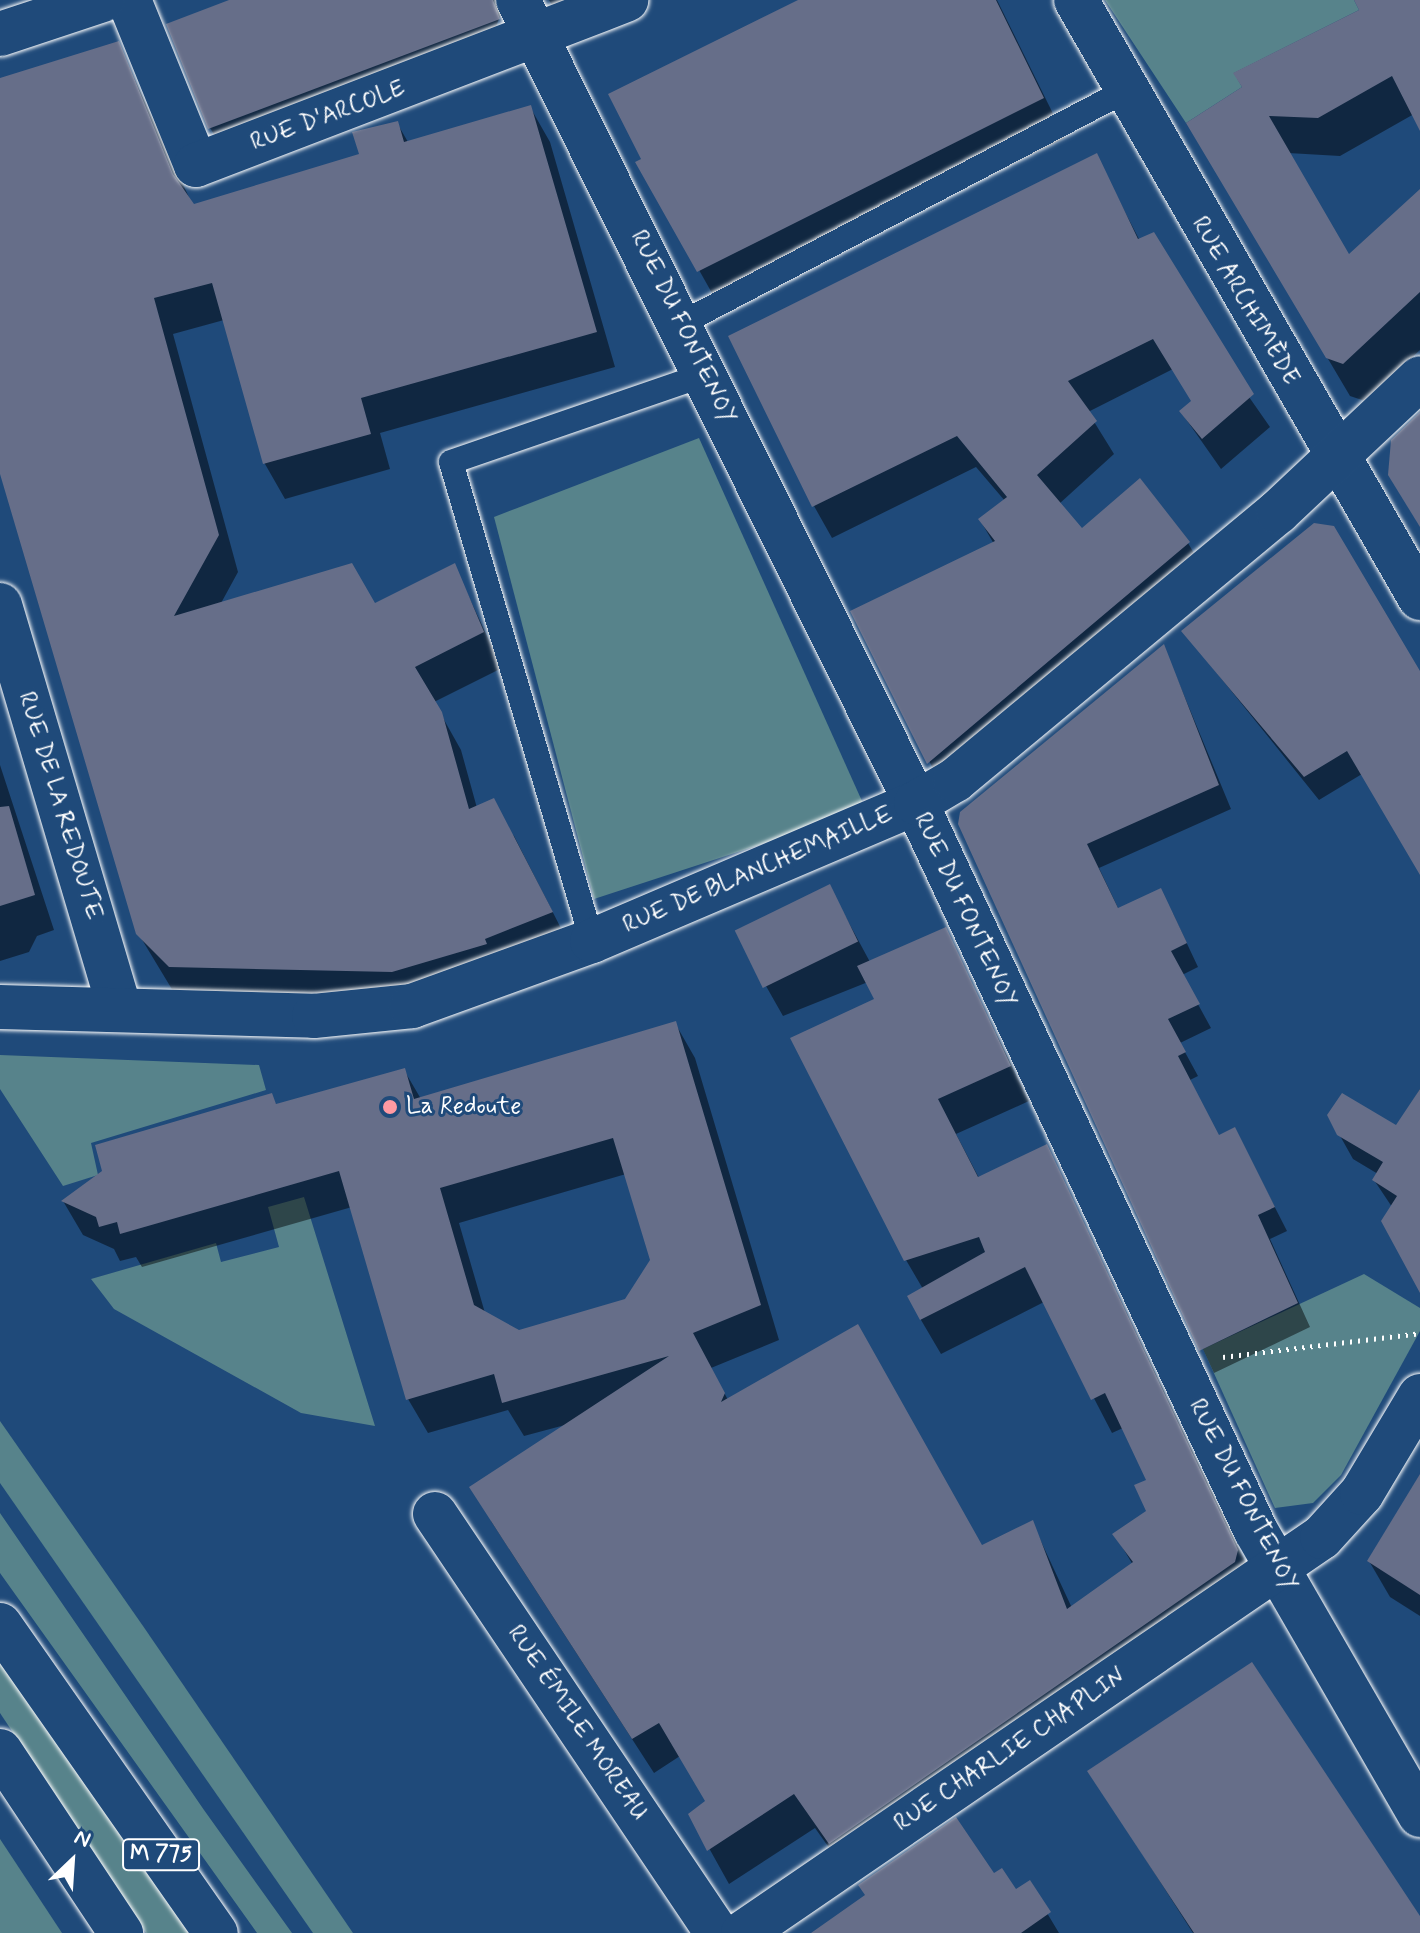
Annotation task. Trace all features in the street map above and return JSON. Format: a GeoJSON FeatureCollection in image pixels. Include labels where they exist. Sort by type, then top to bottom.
{"type":"FeatureCollection","features":[{"type":"Feature","properties":{"kind":"street"},"geometry":{"type":"LineString","coordinates":[[0,34],[103,0]]}},
{"type":"Feature","properties":{"kind":"street","name":"RUE D'ARCOLE"},"geometry":{"type":"LineString","coordinates":[[129,0],[196,165],[528,19],[626,0]]}},
{"type":"Feature","properties":{"kind":"street","name":"RUE ARCHIMÈDE"},"geometry":{"type":"LineString","coordinates":[[1076,0],[1336,460],[1420,598]]}},
{"type":"Feature","properties":{"kind":"street","name":"RUE DU FONTENOY"},"geometry":{"type":"LineString","coordinates":[[528,19],[682,323],[916,803],[1277,1568],[1420,1815]]}},
{"type":"Feature","properties":{"kind":"street","name":"RUE DE BLANCHEMAILLE"},"geometry":{"type":"LineString","coordinates":[[0,1007],[367,1014],[441,997],[592,941],[916,803],[955,780],[1336,460],[1420,378]]}},
{"type":"Feature","properties":{"kind":"street","name":"RUE DE LA REDOUTE"},"geometry":{"type":"LineString","coordinates":[[0,605],[119,1007]]}},
{"type":"Feature","properties":{"kind":"street","name":"RUE CHARLIE CHAPLIN"},"geometry":{"type":"LineString","coordinates":[[743,1933],[1277,1568],[1344,1516],[1420,1396]]}},
{"type":"Feature","properties":{"kind":"street","name":"RUE ÉMILE MOREAU"},"geometry":{"type":"LineString","coordinates":[[435,1514],[717,1933]]}},
{"type":"Feature","properties":{"kind":"street","name":"M 775"},"geometry":{"type":"LineString","coordinates":[[0,1625],[216,1933]]}},
{"type":"Feature","properties":{"kind":"street","name":"M 775"},"geometry":{"type":"LineString","coordinates":[[0,1751],[121,1933]]}},
{"type":"Feature","properties":{"kind":"lane"},"geometry":{"type":"LineString","coordinates":[[682,323],[1125,91]]}},
{"type":"Feature","properties":{"kind":"lane"},"geometry":{"type":"LineString","coordinates":[[592,941],[451,462],[707,374]]}},
{"type":"Feature","properties":{"kind":"path"},"geometry":{"type":"LineString","coordinates":[[1181,1370],[1211,1358],[1420,1333]]}},
{"type":"Feature","properties":{"kind":"green space"},"geometry":{"type":"Polygon","coordinates":[[[1105,0],[1354,0],[1359,10],[1234,73],[1242,87],[1186,123],[1105,0]]]}},
{"type":"Feature","properties":{"kind":"green space"},"geometry":{"type":"Polygon","coordinates":[[[699,438],[866,810],[594,899],[494,517],[699,438]]]}},
{"type":"Feature","properties":{"kind":"green space"},"geometry":{"type":"Polygon","coordinates":[[[0,1055],[259,1065],[266,1090],[91,1143],[98,1175],[63,1186],[0,1089],[0,1055]]]}},
{"type":"Feature","properties":{"kind":"green space"},"geometry":{"type":"Polygon","coordinates":[[[304,1197],[375,1426],[301,1413],[114,1309],[91,1279],[216,1243],[221,1262],[279,1247],[268,1207],[304,1197]]]}},
{"type":"Feature","properties":{"kind":"green space"},"geometry":{"type":"Polygon","coordinates":[[[1364,1274],[1420,1308],[1420,1331],[1341,1475],[1313,1503],[1275,1508],[1203,1349],[1364,1274]]]}},
{"type":"Feature","properties":{"kind":"green space"},"geometry":{"type":"Polygon","coordinates":[[[0,1421],[353,1933],[313,1933],[0,1483],[0,1421]]]}},
{"type":"Feature","properties":{"kind":"green space"},"geometry":{"type":"Polygon","coordinates":[[[0,1513],[292,1933],[257,1933],[0,1573],[0,1513]]]}},
{"type":"Feature","properties":{"kind":"green space"},"geometry":{"type":"Polygon","coordinates":[[[0,1654],[194,1933],[146,1933],[0,1713],[0,1654]]]}},
{"type":"Feature","properties":{"kind":"green space"},"geometry":{"type":"Polygon","coordinates":[[[0,1839],[62,1933],[0,1933],[0,1839]]]}},
{"type":"Feature","properties":{"kind":"building"},"geometry":{"type":"Polygon","coordinates":[[[229,0],[493,0],[500,19],[208,129],[166,24],[229,0]]]}},
{"type":"Feature","properties":{"kind":"building"},"geometry":{"type":"Polygon","coordinates":[[[798,0],[996,0],[1044,98],[697,272],[635,162],[641,159],[608,94],[798,0]]]}},
{"type":"Feature","properties":{"kind":"building"},"geometry":{"type":"Polygon","coordinates":[[[1354,0],[1420,0],[1420,131],[1392,76],[1318,118],[1269,116],[1349,254],[1420,189],[1420,292],[1343,364],[1326,358],[1186,123],[1242,87],[1233,73],[1359,10],[1354,0]]]}},
{"type":"Feature","properties":{"kind":"building"},"geometry":{"type":"Polygon","coordinates":[[[119,41],[173,174],[194,204],[359,154],[352,132],[398,121],[404,142],[531,105],[597,332],[361,398],[371,434],[263,464],[212,283],[154,298],[219,535],[174,616],[352,563],[375,603],[455,563],[484,632],[415,667],[442,712],[469,809],[494,798],[553,912],[485,939],[487,944],[392,972],[169,967],[136,934],[0,474],[0,78],[119,41]]]}},
{"type":"Feature","properties":{"kind":"building"},"geometry":{"type":"Polygon","coordinates":[[[1097,153],[1138,239],[1154,232],[1254,394],[1202,439],[1179,411],[1191,401],[1153,339],[1068,381],[1097,421],[1037,475],[1082,528],[1140,478],[1190,542],[927,764],[850,611],[995,541],[978,519],[1007,497],[957,436],[812,507],[728,336],[1097,153]]]}},
{"type":"Feature","properties":{"kind":"building"},"geometry":{"type":"Polygon","coordinates":[[[1420,412],[1420,527],[1388,475],[1391,440],[1420,412]]]}},
{"type":"Feature","properties":{"kind":"building"},"geometry":{"type":"Polygon","coordinates":[[[1314,523],[1334,526],[1420,671],[1420,875],[1347,751],[1304,777],[1181,631],[1314,523]]]}},
{"type":"Feature","properties":{"kind":"building"},"geometry":{"type":"Polygon","coordinates":[[[1164,644],[1219,785],[1087,844],[1118,908],[1161,888],[1187,943],[1171,951],[1200,1004],[1168,1019],[1186,1052],[1178,1056],[1219,1135],[1235,1127],[1275,1207],[1258,1215],[1298,1303],[1199,1351],[958,824],[960,812],[1164,644]]]}},
{"type":"Feature","properties":{"kind":"building"},"geometry":{"type":"Polygon","coordinates":[[[9,806],[35,895],[0,906],[0,807],[9,806]]]}},
{"type":"Feature","properties":{"kind":"building"},"geometry":{"type":"Polygon","coordinates":[[[830,884],[858,942],[763,988],[735,930],[830,884]]]}},
{"type":"Feature","properties":{"kind":"building"},"geometry":{"type":"Polygon","coordinates":[[[946,927],[1011,1066],[938,1099],[978,1177],[1047,1144],[1238,1550],[1235,1562],[829,1844],[794,1794],[707,1851],[688,1814],[705,1801],[659,1723],[632,1739],[469,1487],[669,1356],[502,1403],[494,1374],[406,1400],[339,1171],[120,1234],[117,1222],[99,1227],[96,1217],[61,1201],[102,1171],[95,1145],[272,1093],[276,1104],[405,1068],[414,1099],[676,1021],[761,1305],[693,1333],[725,1393],[721,1402],[858,1324],[982,1545],[1033,1520],[1067,1609],[1133,1562],[1112,1534],[1146,1511],[1134,1485],[1146,1480],[1105,1393],[1091,1400],[1025,1267],[920,1320],[907,1296],[985,1252],[979,1237],[904,1261],[790,1038],[874,999],[857,966],[946,927]],[[613,1138],[440,1188],[474,1305],[519,1330],[625,1299],[650,1260],[613,1138]]]}},
{"type":"Feature","properties":{"kind":"building"},"geometry":{"type":"Polygon","coordinates":[[[1420,1089],[1420,1293],[1381,1221],[1397,1196],[1372,1180],[1383,1162],[1337,1135],[1327,1115],[1342,1093],[1396,1125],[1420,1089]]]}},
{"type":"Feature","properties":{"kind":"building"},"geometry":{"type":"Polygon","coordinates":[[[1420,1474],[1420,1595],[1367,1561],[1420,1474]]]}},
{"type":"Feature","properties":{"kind":"building"},"geometry":{"type":"Polygon","coordinates":[[[1252,1662],[1420,1916],[1420,1933],[1194,1933],[1087,1771],[1252,1662]]]}},
{"type":"Feature","properties":{"kind":"building"},"geometry":{"type":"Polygon","coordinates":[[[956,1817],[994,1873],[1002,1868],[1016,1889],[1030,1880],[1051,1912],[1021,1933],[811,1933],[865,1895],[858,1885],[956,1817]]]}},
{"type":"Feature","properties":{"kind":"place","name":"La Redoute"},"geometry":{"type":"Point","coordinates":[390,1107]}}]}
